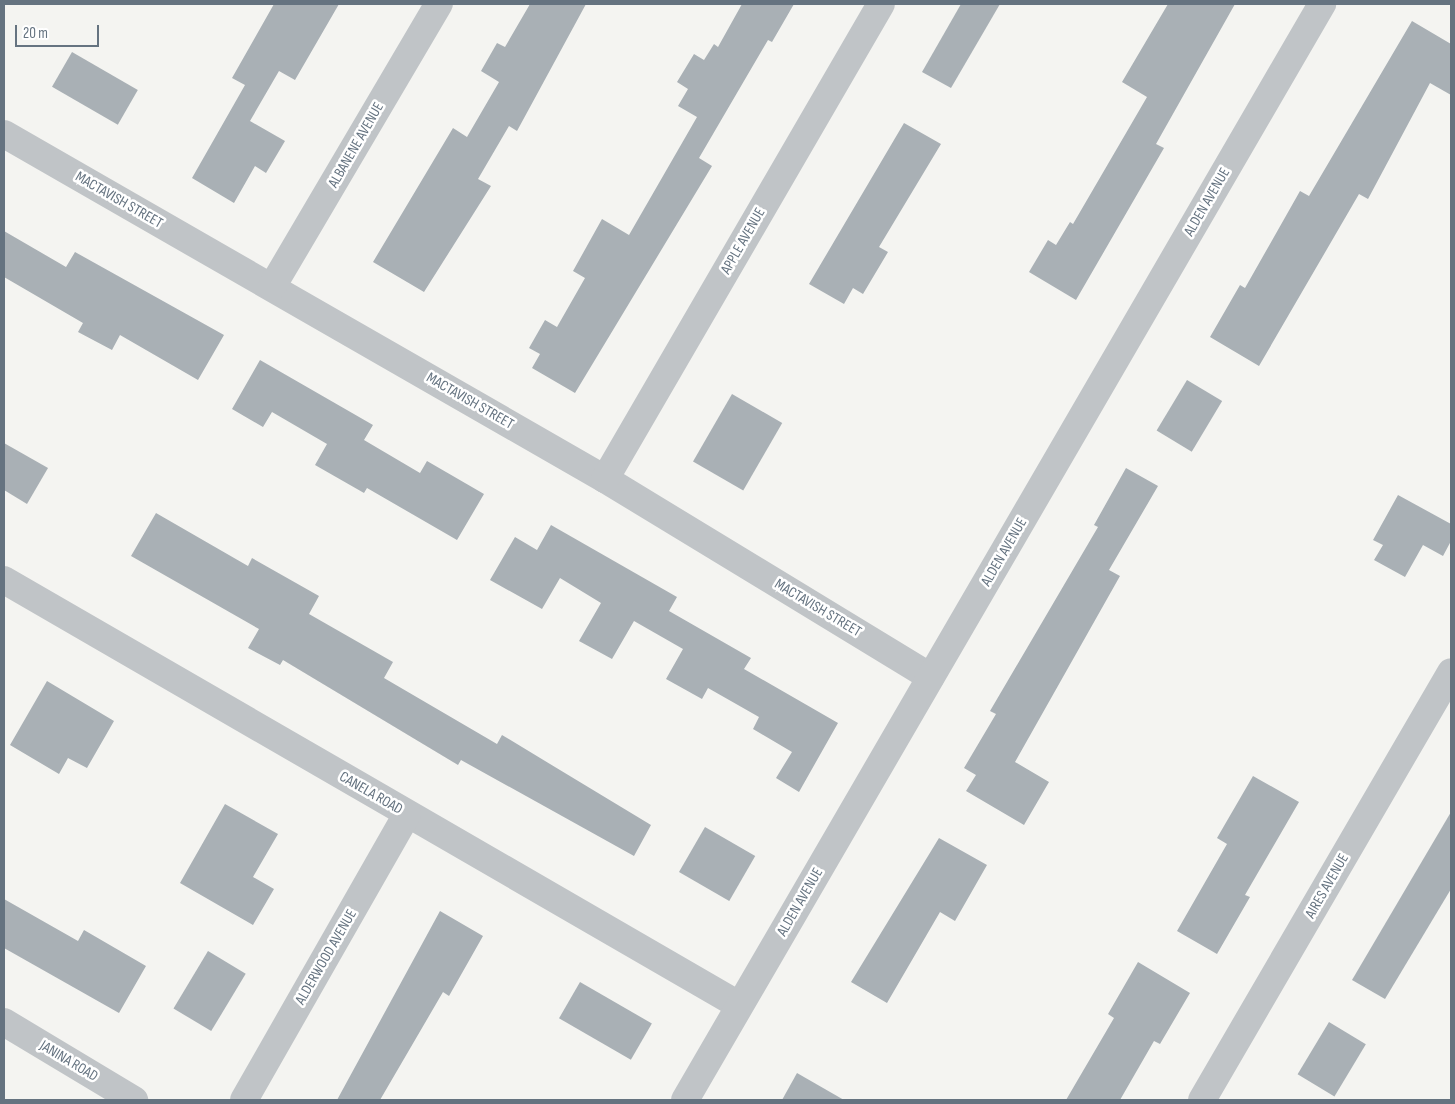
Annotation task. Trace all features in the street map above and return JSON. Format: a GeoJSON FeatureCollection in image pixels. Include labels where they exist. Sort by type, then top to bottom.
{"type":"FeatureCollection","features":[{"type":"Feature","properties":{"kind":"street","name":"ALBANENE AVENUE"},"geometry":{"type":"LineString","coordinates":[[272,287],[439,4]]}},
{"type":"Feature","properties":{"kind":"street","name":"APPLE AVENUE"},"geometry":{"type":"LineString","coordinates":[[605,479],[881,4]]}},
{"type":"Feature","properties":{"kind":"street","name":"ALDEN AVENUE"},"geometry":{"type":"LineString","coordinates":[[685,1100],[1322,4]]}},
{"type":"Feature","properties":{"kind":"street","name":"MACTAVISH STREET"},"geometry":{"type":"LineString","coordinates":[[4,134],[605,479],[931,677]]}},
{"type":"Feature","properties":{"kind":"street","name":"CANELA ROAD"},"geometry":{"type":"LineString","coordinates":[[4,580],[740,1005]]}},
{"type":"Feature","properties":{"kind":"street","name":"AIRES AVENUE"},"geometry":{"type":"LineString","coordinates":[[1202,1100],[1451,672]]}},
{"type":"Feature","properties":{"kind":"street","name":"ALDERWOOD AVENUE"},"geometry":{"type":"LineString","coordinates":[[244,1100],[407,814]]}},
{"type":"Feature","properties":{"kind":"street","name":"JANINA ROAD"},"geometry":{"type":"LineString","coordinates":[[4,1022],[134,1100]]}},
{"type":"Feature","properties":{"kind":"building"},"geometry":{"type":"Polygon","coordinates":[[[274,4],[339,4],[295,80],[279,71],[250,121],[285,141],[266,173],[255,166],[234,203],[192,178],[245,85],[232,78],[274,4]]]}},
{"type":"Feature","properties":{"kind":"building"},"geometry":{"type":"Polygon","coordinates":[[[530,4],[586,4],[517,131],[509,126],[478,179],[491,186],[424,292],[373,262],[453,128],[467,137],[499,82],[481,71],[497,43],[505,47],[530,4]]]}},
{"type":"Feature","properties":{"kind":"building"},"geometry":{"type":"Polygon","coordinates":[[[742,4],[794,4],[772,42],[768,40],[699,158],[712,166],[575,393],[532,368],[540,354],[529,348],[545,320],[557,327],[585,278],[573,271],[602,219],[629,235],[697,117],[678,106],[688,89],[677,82],[694,54],[704,60],[714,44],[718,47],[742,4]]]}},
{"type":"Feature","properties":{"kind":"building"},"geometry":{"type":"Polygon","coordinates":[[[961,4],[1000,4],[951,88],[922,72],[961,4]]]}},
{"type":"Feature","properties":{"kind":"building"},"geometry":{"type":"Polygon","coordinates":[[[1168,4],[1235,4],[1156,144],[1164,148],[1076,300],[1029,272],[1048,240],[1056,245],[1070,222],[1073,224],[1147,97],[1122,82],[1168,4]]]}},
{"type":"Feature","properties":{"kind":"building"},"geometry":{"type":"Polygon","coordinates":[[[1412,21],[1451,44],[1451,95],[1430,83],[1368,199],[1359,194],[1259,366],[1210,337],[1240,285],[1245,288],[1300,191],[1309,196],[1412,21]]]}},
{"type":"Feature","properties":{"kind":"building"},"geometry":{"type":"Polygon","coordinates":[[[72,52],[138,90],[118,125],[52,87],[72,52]]]}},
{"type":"Feature","properties":{"kind":"building"},"geometry":{"type":"Polygon","coordinates":[[[904,123],[941,144],[879,247],[888,252],[863,294],[853,288],[844,304],[809,284],[904,123]]]}},
{"type":"Feature","properties":{"kind":"building"},"geometry":{"type":"Polygon","coordinates":[[[4,231],[66,267],[75,252],[224,335],[198,380],[120,335],[112,350],[78,332],[83,323],[4,277],[4,231]]]}},
{"type":"Feature","properties":{"kind":"building"},"geometry":{"type":"Polygon","coordinates":[[[260,360],[373,425],[364,440],[420,473],[427,461],[484,494],[457,540],[367,488],[364,493],[315,465],[327,444],[272,412],[263,427],[232,409],[260,360]]]}},
{"type":"Feature","properties":{"kind":"building"},"geometry":{"type":"Polygon","coordinates":[[[1187,380],[1222,401],[1192,452],[1157,431],[1187,380]]]}},
{"type":"Feature","properties":{"kind":"building"},"geometry":{"type":"Polygon","coordinates":[[[732,394],[782,423],[743,491],[693,462],[732,394]]]}},
{"type":"Feature","properties":{"kind":"building"},"geometry":{"type":"Polygon","coordinates":[[[4,443],[48,468],[27,504],[4,490],[4,443]]]}},
{"type":"Feature","properties":{"kind":"building"},"geometry":{"type":"Polygon","coordinates":[[[1126,468],[1158,486],[1109,570],[1120,576],[1015,762],[1049,782],[1024,825],[966,791],[976,775],[964,768],[996,714],[990,711],[1098,527],[1094,525],[1126,468]]]}},
{"type":"Feature","properties":{"kind":"building"},"geometry":{"type":"Polygon","coordinates":[[[1398,495],[1451,524],[1451,541],[1443,556],[1423,545],[1405,577],[1374,560],[1383,545],[1373,540],[1398,495]]]}},
{"type":"Feature","properties":{"kind":"building"},"geometry":{"type":"Polygon","coordinates":[[[156,513],[248,566],[252,558],[319,596],[309,614],[393,662],[384,678],[497,744],[502,735],[651,825],[634,856],[461,760],[458,765],[283,660],[280,665],[248,648],[259,629],[131,556],[156,513]]]}},
{"type":"Feature","properties":{"kind":"building"},"geometry":{"type":"Polygon","coordinates":[[[551,525],[677,597],[669,611],[751,658],[744,669],[838,723],[799,792],[776,778],[792,752],[753,729],[759,717],[708,688],[702,699],[666,679],[683,649],[634,621],[612,659],[579,641],[601,603],[560,578],[542,609],[490,580],[515,537],[537,550],[551,525]]]}},
{"type":"Feature","properties":{"kind":"building"},"geometry":{"type":"Polygon","coordinates":[[[47,681],[114,721],[87,768],[68,758],[59,774],[10,745],[47,681]]]}},
{"type":"Feature","properties":{"kind":"building"},"geometry":{"type":"Polygon","coordinates":[[[1253,776],[1299,802],[1245,895],[1250,897],[1217,954],[1177,931],[1227,844],[1217,838],[1253,776]]]}},
{"type":"Feature","properties":{"kind":"building"},"geometry":{"type":"Polygon","coordinates":[[[225,804],[278,834],[253,877],[274,889],[253,925],[180,883],[225,804]]]}},
{"type":"Feature","properties":{"kind":"building"},"geometry":{"type":"Polygon","coordinates":[[[1451,812],[1451,889],[1385,999],[1352,980],[1451,812]]]}},
{"type":"Feature","properties":{"kind":"building"},"geometry":{"type":"Polygon","coordinates":[[[705,827],[755,856],[729,901],[679,872],[705,827]]]}},
{"type":"Feature","properties":{"kind":"building"},"geometry":{"type":"Polygon","coordinates":[[[939,838],[987,865],[955,921],[940,912],[887,1003],[851,982],[939,838]]]}},
{"type":"Feature","properties":{"kind":"building"},"geometry":{"type":"Polygon","coordinates":[[[4,899],[78,941],[84,930],[146,966],[119,1013],[4,948],[4,899]]]}},
{"type":"Feature","properties":{"kind":"building"},"geometry":{"type":"Polygon","coordinates":[[[440,911],[483,936],[449,996],[443,992],[380,1100],[337,1100],[440,911]]]}},
{"type":"Feature","properties":{"kind":"building"},"geometry":{"type":"Polygon","coordinates":[[[208,951],[246,974],[211,1031],[173,1008],[208,951]]]}},
{"type":"Feature","properties":{"kind":"building"},"geometry":{"type":"Polygon","coordinates":[[[1138,962],[1190,993],[1160,1044],[1154,1041],[1120,1100],[1066,1100],[1114,1018],[1108,1014],[1138,962]]]}},
{"type":"Feature","properties":{"kind":"building"},"geometry":{"type":"Polygon","coordinates":[[[580,982],[652,1024],[631,1060],[559,1018],[580,982]]]}},
{"type":"Feature","properties":{"kind":"building"},"geometry":{"type":"Polygon","coordinates":[[[1329,1022],[1366,1044],[1334,1096],[1298,1074],[1329,1022]]]}},
{"type":"Feature","properties":{"kind":"building"},"geometry":{"type":"Polygon","coordinates":[[[797,1073],[844,1100],[782,1100],[797,1073]]]}}]}
